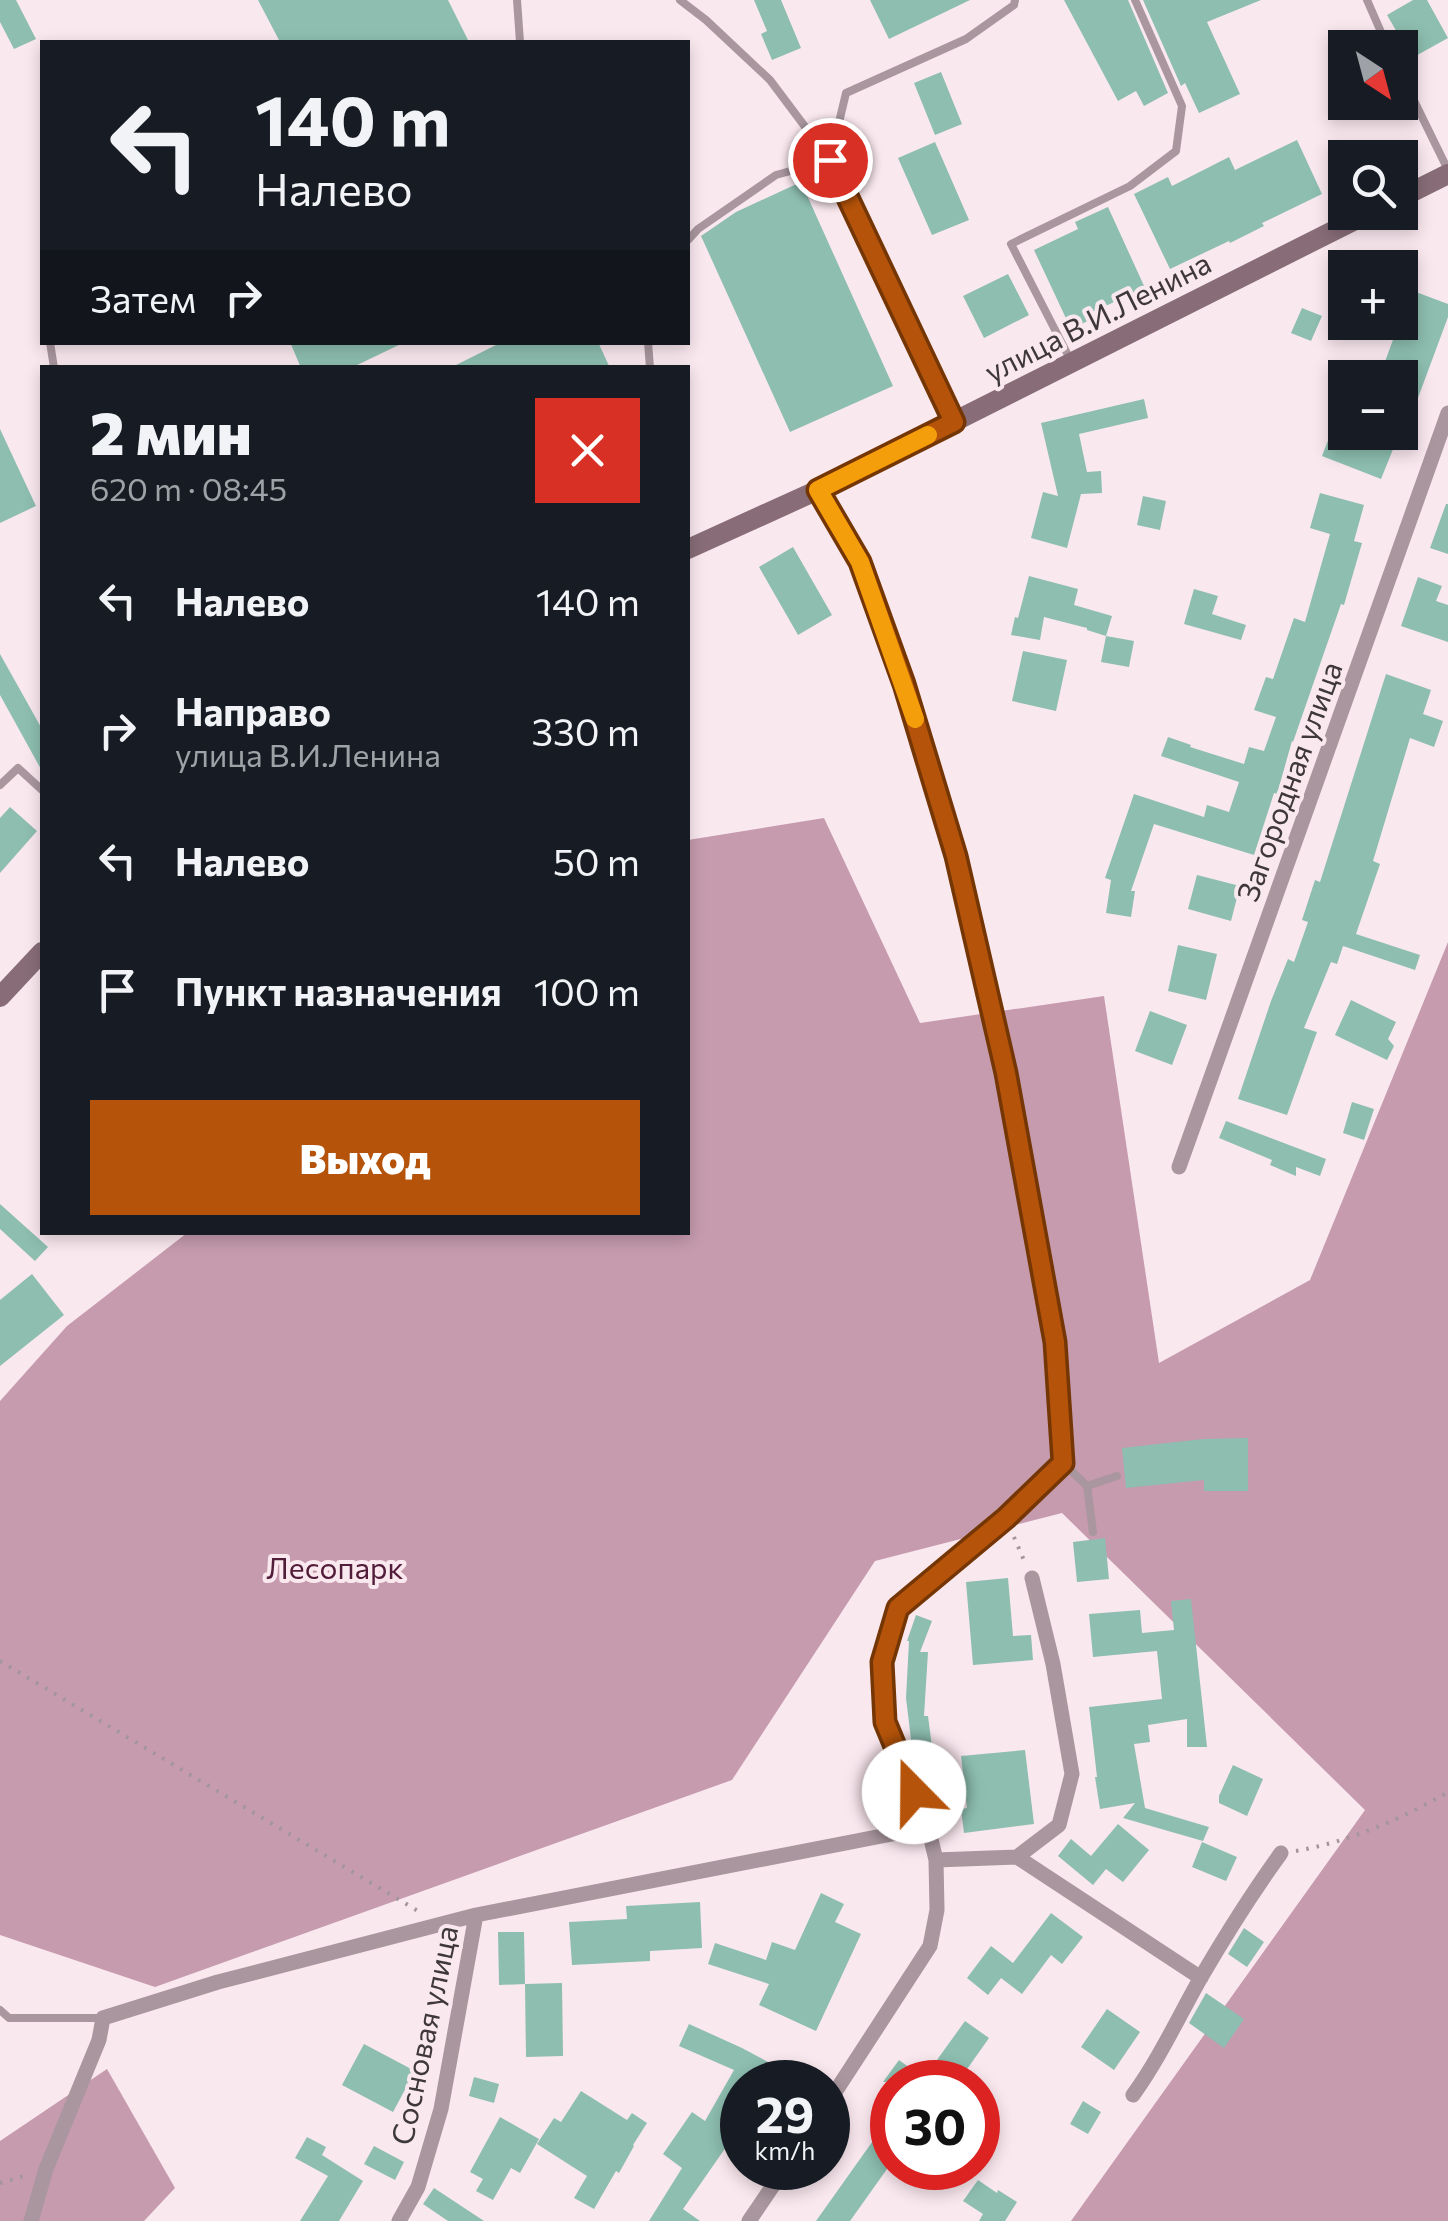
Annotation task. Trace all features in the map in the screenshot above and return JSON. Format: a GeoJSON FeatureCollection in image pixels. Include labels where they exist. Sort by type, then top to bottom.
{"type":"FeatureCollection","features":[{"type":"Feature","properties":{"kind":"main road"},"geometry":{"type":"LineString","coordinates":[[1418,188],[1448,172]]}},
{"type":"Feature","properties":{"kind":"main road","name":"улица В.И.Ленина"},"geometry":{"type":"LineString","coordinates":[[690,549],[818,490],[1335,230]]}},
{"type":"Feature","properties":{"kind":"main road"},"geometry":{"type":"LineString","coordinates":[[0,997],[40,954]]}},
{"type":"Feature","properties":{"kind":"street","name":"Загородная улица"},"geometry":{"type":"LineString","coordinates":[[1179,1167],[1448,413]]}},
{"type":"Feature","properties":{"kind":"street"},"geometry":{"type":"LineString","coordinates":[[818,490],[860,562],[904,684],[956,856],[1006,1073],[1055,1342],[1063,1463],[1006,1518],[898,1608],[882,1662],[885,1722],[928,1828],[936,1860],[938,1910],[930,1946],[850,2069]]}},
{"type":"Feature","properties":{"kind":"street"},"geometry":{"type":"LineString","coordinates":[[936,1860],[1017,1857],[1059,1825],[1072,1774],[1053,1664],[1032,1578]]}},
{"type":"Feature","properties":{"kind":"street"},"geometry":{"type":"LineString","coordinates":[[32,2221],[46,2169],[99,2040],[102,2018],[218,1982],[476,1914],[928,1828]]}},
{"type":"Feature","properties":{"kind":"street"},"geometry":{"type":"LineString","coordinates":[[1133,2095],[1201,1978],[1281,1853]]}},
{"type":"Feature","properties":{"kind":"street"},"geometry":{"type":"LineString","coordinates":[[1017,1857],[1201,1978]]}},
{"type":"Feature","properties":{"kind":"street","name":"Сосновая улица"},"geometry":{"type":"LineString","coordinates":[[399,2221],[418,2187],[441,2109],[476,1914]]}},
{"type":"Feature","properties":{"kind":"street"},"geometry":{"type":"LineString","coordinates":[[749,2221],[770,2190]]}},
{"type":"Feature","properties":{"kind":"lane"},"geometry":{"type":"LineString","coordinates":[[517,0],[520,40]]}},
{"type":"Feature","properties":{"kind":"lane"},"geometry":{"type":"LineString","coordinates":[[680,0],[770,80],[830,160],[954,422]]}},
{"type":"Feature","properties":{"kind":"lane"},"geometry":{"type":"LineString","coordinates":[[830,160],[846,93],[966,40],[1015,0]]}},
{"type":"Feature","properties":{"kind":"lane"},"geometry":{"type":"LineString","coordinates":[[1072,363],[1011,244],[1130,186],[1176,151],[1182,106],[1135,0]]}},
{"type":"Feature","properties":{"kind":"lane"},"geometry":{"type":"LineString","coordinates":[[1367,0],[1380,30]]}},
{"type":"Feature","properties":{"kind":"lane"},"geometry":{"type":"LineString","coordinates":[[1418,110],[1448,172]]}},
{"type":"Feature","properties":{"kind":"lane"},"geometry":{"type":"LineString","coordinates":[[690,238],[776,175],[830,160]]}},
{"type":"Feature","properties":{"kind":"lane"},"geometry":{"type":"LineString","coordinates":[[0,785],[18,768],[40,788]]}},
{"type":"Feature","properties":{"kind":"lane"},"geometry":{"type":"LineString","coordinates":[[1063,1463],[1087,1486],[1094,1532]]}},
{"type":"Feature","properties":{"kind":"lane"},"geometry":{"type":"LineString","coordinates":[[1087,1486],[1117,1476]]}},
{"type":"Feature","properties":{"kind":"lane"},"geometry":{"type":"LineString","coordinates":[[0,2010],[4,2020],[102,2018]]}},
{"type":"Feature","properties":{"kind":"path"},"geometry":{"type":"LineString","coordinates":[[1006,1518],[1032,1578]]}},
{"type":"Feature","properties":{"kind":"path"},"geometry":{"type":"LineString","coordinates":[[0,1660],[440,1924]]}},
{"type":"Feature","properties":{"kind":"path"},"geometry":{"type":"LineString","coordinates":[[1281,1853],[1325,1846],[1448,1792]]}},
{"type":"Feature","properties":{"kind":"path"},"geometry":{"type":"LineString","coordinates":[[0,2182],[46,2169]]}},
{"type":"Feature","properties":{"kind":"green space","name":"Лесопарк"},"geometry":{"type":"Polygon","coordinates":[[[824,818],[920,1023],[1104,996],[1159,1363],[1310,1280],[1448,942],[1448,2221],[1071,2221],[1365,1810],[1062,1513],[875,1561],[732,1780],[155,1987],[0,1935],[0,1401],[67,1326],[184,1235],[690,1235],[690,840],[824,818]]]}},
{"type":"Feature","properties":{"kind":"green space"},"geometry":{"type":"Polygon","coordinates":[[[107,2069],[175,2188],[144,2221],[0,2221],[0,2141],[107,2069]]]}},
{"type":"Feature","properties":{"kind":"building"},"geometry":{"type":"Polygon","coordinates":[[[0,0],[16,0],[36,39],[14,49],[0,22],[0,0]]]}},
{"type":"Feature","properties":{"kind":"building"},"geometry":{"type":"Polygon","coordinates":[[[258,0],[448,0],[468,40],[279,40],[258,0]]]}},
{"type":"Feature","properties":{"kind":"building"},"geometry":{"type":"Polygon","coordinates":[[[754,0],[781,0],[801,48],[772,60],[761,34],[767,31],[754,0]]]}},
{"type":"Feature","properties":{"kind":"building"},"geometry":{"type":"Polygon","coordinates":[[[870,0],[970,0],[889,39],[870,0]]]}},
{"type":"Feature","properties":{"kind":"building"},"geometry":{"type":"Polygon","coordinates":[[[1064,0],[1128,0],[1168,93],[1144,106],[1136,91],[1118,101],[1064,0]]]}},
{"type":"Feature","properties":{"kind":"building"},"geometry":{"type":"Polygon","coordinates":[[[1143,0],[1261,0],[1207,22],[1240,94],[1199,113],[1185,83],[1181,86],[1143,0]]]}},
{"type":"Feature","properties":{"kind":"building"},"geometry":{"type":"Polygon","coordinates":[[[1413,0],[1427,0],[1448,38],[1418,55],[1418,30],[1396,30],[1387,15],[1413,0]]]}},
{"type":"Feature","properties":{"kind":"building"},"geometry":{"type":"Polygon","coordinates":[[[941,72],[962,124],[935,135],[914,83],[941,72]]]}},
{"type":"Feature","properties":{"kind":"building"},"geometry":{"type":"Polygon","coordinates":[[[1297,140],[1322,194],[1230,243],[1170,269],[1134,194],[1168,177],[1172,186],[1229,157],[1235,170],[1297,140]]]}},
{"type":"Feature","properties":{"kind":"building"},"geometry":{"type":"Polygon","coordinates":[[[935,142],[969,220],[932,235],[898,158],[935,142]]]}},
{"type":"Feature","properties":{"kind":"building"},"geometry":{"type":"Polygon","coordinates":[[[801,182],[893,386],[790,432],[701,236],[736,212],[801,182]]]}},
{"type":"Feature","properties":{"kind":"building"},"geometry":{"type":"Polygon","coordinates":[[[1108,207],[1145,288],[1090,313],[1092,319],[1071,329],[1034,250],[1078,229],[1075,222],[1108,207]]]}},
{"type":"Feature","properties":{"kind":"building"},"geometry":{"type":"Polygon","coordinates":[[[1008,274],[1029,315],[984,338],[963,296],[1008,274]]]}},
{"type":"Feature","properties":{"kind":"building"},"geometry":{"type":"Polygon","coordinates":[[[1418,293],[1448,304],[1448,317],[1418,398],[1418,360],[1386,360],[1393,340],[1418,340],[1418,293]]]}},
{"type":"Feature","properties":{"kind":"building"},"geometry":{"type":"Polygon","coordinates":[[[1302,308],[1322,316],[1311,341],[1291,333],[1302,308]]]}},
{"type":"Feature","properties":{"kind":"building"},"geometry":{"type":"Polygon","coordinates":[[[291,345],[399,345],[357,365],[300,365],[291,345]]]}},
{"type":"Feature","properties":{"kind":"building"},"geometry":{"type":"Polygon","coordinates":[[[496,345],[599,345],[609,365],[456,365],[496,345]]]}},
{"type":"Feature","properties":{"kind":"building"},"geometry":{"type":"Polygon","coordinates":[[[1144,399],[1148,418],[1079,434],[1087,472],[1101,471],[1102,493],[1081,494],[1067,548],[1031,538],[1043,492],[1058,496],[1041,423],[1144,399]]]}},
{"type":"Feature","properties":{"kind":"building"},"geometry":{"type":"Polygon","coordinates":[[[0,429],[36,506],[0,523],[0,429]]]}},
{"type":"Feature","properties":{"kind":"building"},"geometry":{"type":"Polygon","coordinates":[[[1328,440],[1328,450],[1393,450],[1381,479],[1322,456],[1328,440]]]}},
{"type":"Feature","properties":{"kind":"building"},"geometry":{"type":"Polygon","coordinates":[[[1320,493],[1364,505],[1354,541],[1362,543],[1344,605],[1341,604],[1254,855],[1154,824],[1131,891],[1135,891],[1131,917],[1106,913],[1111,880],[1105,878],[1134,794],[1204,817],[1207,805],[1229,812],[1239,782],[1161,756],[1168,737],[1244,764],[1249,747],[1264,751],[1276,717],[1254,710],[1266,677],[1273,679],[1294,618],[1305,622],[1330,534],[1310,528],[1320,493]]]}},
{"type":"Feature","properties":{"kind":"building"},"geometry":{"type":"Polygon","coordinates":[[[1143,496],[1166,501],[1160,530],[1137,525],[1143,496]]]}},
{"type":"Feature","properties":{"kind":"building"},"geometry":{"type":"Polygon","coordinates":[[[1448,504],[1448,554],[1430,548],[1448,504]]]}},
{"type":"Feature","properties":{"kind":"building"},"geometry":{"type":"Polygon","coordinates":[[[793,547],[832,615],[798,635],[759,567],[793,547]]]}},
{"type":"Feature","properties":{"kind":"building"},"geometry":{"type":"Polygon","coordinates":[[[1029,576],[1078,589],[1074,605],[1112,616],[1106,636],[1044,617],[1040,640],[1011,635],[1029,576]]]}},
{"type":"Feature","properties":{"kind":"building"},"geometry":{"type":"Polygon","coordinates":[[[1418,577],[1442,586],[1436,601],[1448,605],[1448,642],[1401,626],[1418,577]]]}},
{"type":"Feature","properties":{"kind":"building"},"geometry":{"type":"Polygon","coordinates":[[[1194,589],[1218,596],[1212,614],[1246,625],[1241,640],[1184,624],[1194,589]]]}},
{"type":"Feature","properties":{"kind":"building"},"geometry":{"type":"Polygon","coordinates":[[[1106,636],[1134,641],[1129,667],[1101,662],[1106,636]]]}},
{"type":"Feature","properties":{"kind":"building"},"geometry":{"type":"Polygon","coordinates":[[[1023,651],[1067,660],[1056,711],[1012,701],[1023,651]]]}},
{"type":"Feature","properties":{"kind":"building"},"geometry":{"type":"Polygon","coordinates":[[[0,654],[40,725],[40,767],[0,695],[0,654]]]}},
{"type":"Feature","properties":{"kind":"building"},"geometry":{"type":"Polygon","coordinates":[[[1386,674],[1431,690],[1423,714],[1443,721],[1434,747],[1410,738],[1373,861],[1380,864],[1356,934],[1420,955],[1415,970],[1343,946],[1337,964],[1331,962],[1304,1028],[1317,1032],[1287,1115],[1238,1099],[1271,1001],[1288,959],[1294,962],[1308,922],[1302,920],[1315,880],[1320,882],[1386,674]]]}},
{"type":"Feature","properties":{"kind":"building"},"geometry":{"type":"Polygon","coordinates":[[[10,807],[37,831],[0,873],[0,818],[10,807]]]}},
{"type":"Feature","properties":{"kind":"building"},"geometry":{"type":"Polygon","coordinates":[[[1197,875],[1240,886],[1231,921],[1188,909],[1197,875]]]}},
{"type":"Feature","properties":{"kind":"building"},"geometry":{"type":"Polygon","coordinates":[[[1178,945],[1217,954],[1206,1000],[1168,991],[1178,945]]]}},
{"type":"Feature","properties":{"kind":"building"},"geometry":{"type":"Polygon","coordinates":[[[1351,1000],[1396,1022],[1388,1039],[1394,1046],[1387,1060],[1335,1035],[1351,1000]]]}},
{"type":"Feature","properties":{"kind":"building"},"geometry":{"type":"Polygon","coordinates":[[[1150,1011],[1187,1025],[1172,1065],[1135,1051],[1150,1011]]]}},
{"type":"Feature","properties":{"kind":"building"},"geometry":{"type":"Polygon","coordinates":[[[1352,1102],[1374,1109],[1364,1140],[1343,1133],[1352,1102]]]}},
{"type":"Feature","properties":{"kind":"building"},"geometry":{"type":"Polygon","coordinates":[[[1226,1121],[1326,1159],[1320,1176],[1296,1167],[1296,1176],[1270,1165],[1272,1160],[1219,1138],[1226,1121]]]}},
{"type":"Feature","properties":{"kind":"building"},"geometry":{"type":"Polygon","coordinates":[[[0,1204],[48,1247],[35,1261],[0,1229],[0,1204]]]}},
{"type":"Feature","properties":{"kind":"building"},"geometry":{"type":"Polygon","coordinates":[[[32,1274],[64,1315],[0,1366],[0,1300],[32,1274]]]}},
{"type":"Feature","properties":{"kind":"building"},"geometry":{"type":"Polygon","coordinates":[[[1248,1438],[1248,1491],[1204,1491],[1204,1480],[1126,1488],[1122,1448],[1248,1438]]]}},
{"type":"Feature","properties":{"kind":"building"},"geometry":{"type":"Polygon","coordinates":[[[1105,1538],[1109,1579],[1077,1582],[1073,1542],[1105,1538]]]}},
{"type":"Feature","properties":{"kind":"building"},"geometry":{"type":"Polygon","coordinates":[[[1008,1578],[1013,1636],[1031,1635],[1033,1660],[973,1665],[966,1582],[1008,1578]]]}},
{"type":"Feature","properties":{"kind":"building"},"geometry":{"type":"Polygon","coordinates":[[[1191,1599],[1207,1747],[1187,1747],[1187,1719],[1148,1725],[1150,1742],[1134,1744],[1145,1808],[1209,1827],[1203,1841],[1123,1818],[1135,1803],[1100,1809],[1089,1707],[1162,1699],[1157,1651],[1093,1657],[1089,1614],[1140,1610],[1142,1633],[1174,1630],[1171,1601],[1191,1599]]]}},
{"type":"Feature","properties":{"kind":"building"},"geometry":{"type":"Polygon","coordinates":[[[916,1615],[932,1621],[920,1652],[928,1652],[924,1716],[928,1716],[934,1762],[914,1764],[906,1698],[907,1641],[916,1615]]]}},
{"type":"Feature","properties":{"kind":"building"},"geometry":{"type":"Polygon","coordinates":[[[1025,1750],[1034,1824],[964,1833],[961,1809],[967,1808],[961,1756],[1025,1750]]]}},
{"type":"Feature","properties":{"kind":"building"},"geometry":{"type":"Polygon","coordinates":[[[1233,1765],[1263,1779],[1247,1816],[1219,1803],[1233,1765]]]}},
{"type":"Feature","properties":{"kind":"building"},"geometry":{"type":"Polygon","coordinates":[[[1118,1824],[1149,1850],[1123,1882],[1106,1869],[1093,1885],[1058,1856],[1071,1839],[1091,1856],[1118,1824]]]}},
{"type":"Feature","properties":{"kind":"building"},"geometry":{"type":"Polygon","coordinates":[[[1202,1842],[1237,1857],[1226,1881],[1192,1867],[1202,1842]]]}},
{"type":"Feature","properties":{"kind":"building"},"geometry":{"type":"Polygon","coordinates":[[[821,1893],[844,1904],[835,1922],[861,1934],[816,2031],[759,2005],[769,1984],[708,1964],[715,1943],[766,1960],[772,1942],[795,1950],[821,1893]]]}},
{"type":"Feature","properties":{"kind":"building"},"geometry":{"type":"Polygon","coordinates":[[[700,1902],[702,1948],[650,1951],[650,1961],[572,1965],[569,1922],[627,1919],[626,1906],[700,1902]]]}},
{"type":"Feature","properties":{"kind":"building"},"geometry":{"type":"Polygon","coordinates":[[[1051,1913],[1083,1937],[1062,1964],[1051,1955],[1022,1994],[1001,1978],[988,1995],[967,1978],[991,1946],[1013,1963],[1051,1913]]]}},
{"type":"Feature","properties":{"kind":"building"},"geometry":{"type":"Polygon","coordinates":[[[1244,1928],[1264,1942],[1247,1967],[1228,1954],[1244,1928]]]}},
{"type":"Feature","properties":{"kind":"building"},"geometry":{"type":"Polygon","coordinates":[[[498,1932],[524,1932],[525,1984],[499,1985],[498,1932]]]}},
{"type":"Feature","properties":{"kind":"building"},"geometry":{"type":"Polygon","coordinates":[[[562,1983],[563,2056],[526,2057],[525,1984],[562,1983]]]}},
{"type":"Feature","properties":{"kind":"building"},"geometry":{"type":"Polygon","coordinates":[[[1206,1993],[1244,2019],[1224,2048],[1189,2023],[1206,1993]]]}},
{"type":"Feature","properties":{"kind":"building"},"geometry":{"type":"Polygon","coordinates":[[[1107,2009],[1140,2032],[1114,2070],[1081,2047],[1107,2009]]]}},
{"type":"Feature","properties":{"kind":"building"},"geometry":{"type":"Polygon","coordinates":[[[965,2021],[989,2038],[974,2060],[937,2060],[965,2021]]]}},
{"type":"Feature","properties":{"kind":"building"},"geometry":{"type":"Polygon","coordinates":[[[689,2024],[764,2060],[720,2060],[720,2064],[679,2046],[689,2024]]]}},
{"type":"Feature","properties":{"kind":"building"},"geometry":{"type":"Polygon","coordinates":[[[364,2044],[415,2071],[393,2112],[342,2085],[364,2044]]]}},
{"type":"Feature","properties":{"kind":"building"},"geometry":{"type":"Polygon","coordinates":[[[474,2077],[499,2084],[494,2103],[469,2096],[474,2077]]]}},
{"type":"Feature","properties":{"kind":"building"},"geometry":{"type":"Polygon","coordinates":[[[581,2091],[627,2120],[632,2113],[647,2123],[594,2209],[574,2198],[587,2176],[537,2144],[554,2118],[561,2122],[581,2091]]]}},
{"type":"Feature","properties":{"kind":"building"},"geometry":{"type":"Polygon","coordinates":[[[720,2095],[720,2156],[683,2209],[700,2221],[649,2221],[682,2168],[663,2154],[692,2112],[705,2121],[720,2095]]]}},
{"type":"Feature","properties":{"kind":"building"},"geometry":{"type":"Polygon","coordinates":[[[1083,2101],[1101,2112],[1088,2134],[1070,2124],[1083,2101]]]}},
{"type":"Feature","properties":{"kind":"building"},"geometry":{"type":"Polygon","coordinates":[[[500,2117],[539,2139],[520,2173],[511,2168],[493,2200],[476,2191],[483,2179],[470,2172],[500,2117]]]}},
{"type":"Feature","properties":{"kind":"building"},"geometry":{"type":"Polygon","coordinates":[[[307,2137],[326,2147],[322,2155],[363,2181],[339,2221],[300,2221],[328,2176],[295,2158],[307,2137]]]}},
{"type":"Feature","properties":{"kind":"building"},"geometry":{"type":"Polygon","coordinates":[[[870,2145],[872,2190],[850,2221],[816,2221],[838,2190],[850,2190],[850,2173],[870,2145]]]}},
{"type":"Feature","properties":{"kind":"building"},"geometry":{"type":"Polygon","coordinates":[[[374,2146],[404,2162],[395,2180],[364,2164],[374,2146]]]}},
{"type":"Feature","properties":{"kind":"building"},"geometry":{"type":"Polygon","coordinates":[[[434,2188],[484,2221],[448,2221],[423,2204],[434,2188]]]}},
{"type":"Feature","properties":{"kind":"building"},"geometry":{"type":"Polygon","coordinates":[[[971,2190],[998,2190],[1017,2202],[1005,2221],[979,2221],[983,2214],[963,2201],[971,2190]]]}},
{"type":"Feature","properties":{"kind":"slow traffic"},"geometry":{"type":"LineString","coordinates":[[915,719],[860,562],[818,490],[928,435]]}},
{"type":"Feature","properties":{"kind":"route"},"geometry":{"type":"LineString","coordinates":[[830,160],[954,422],[818,490],[860,562],[904,684],[956,856],[1006,1073],[1055,1342],[1063,1463],[1006,1518],[898,1608],[882,1662],[885,1722],[914,1792]]}}]}
